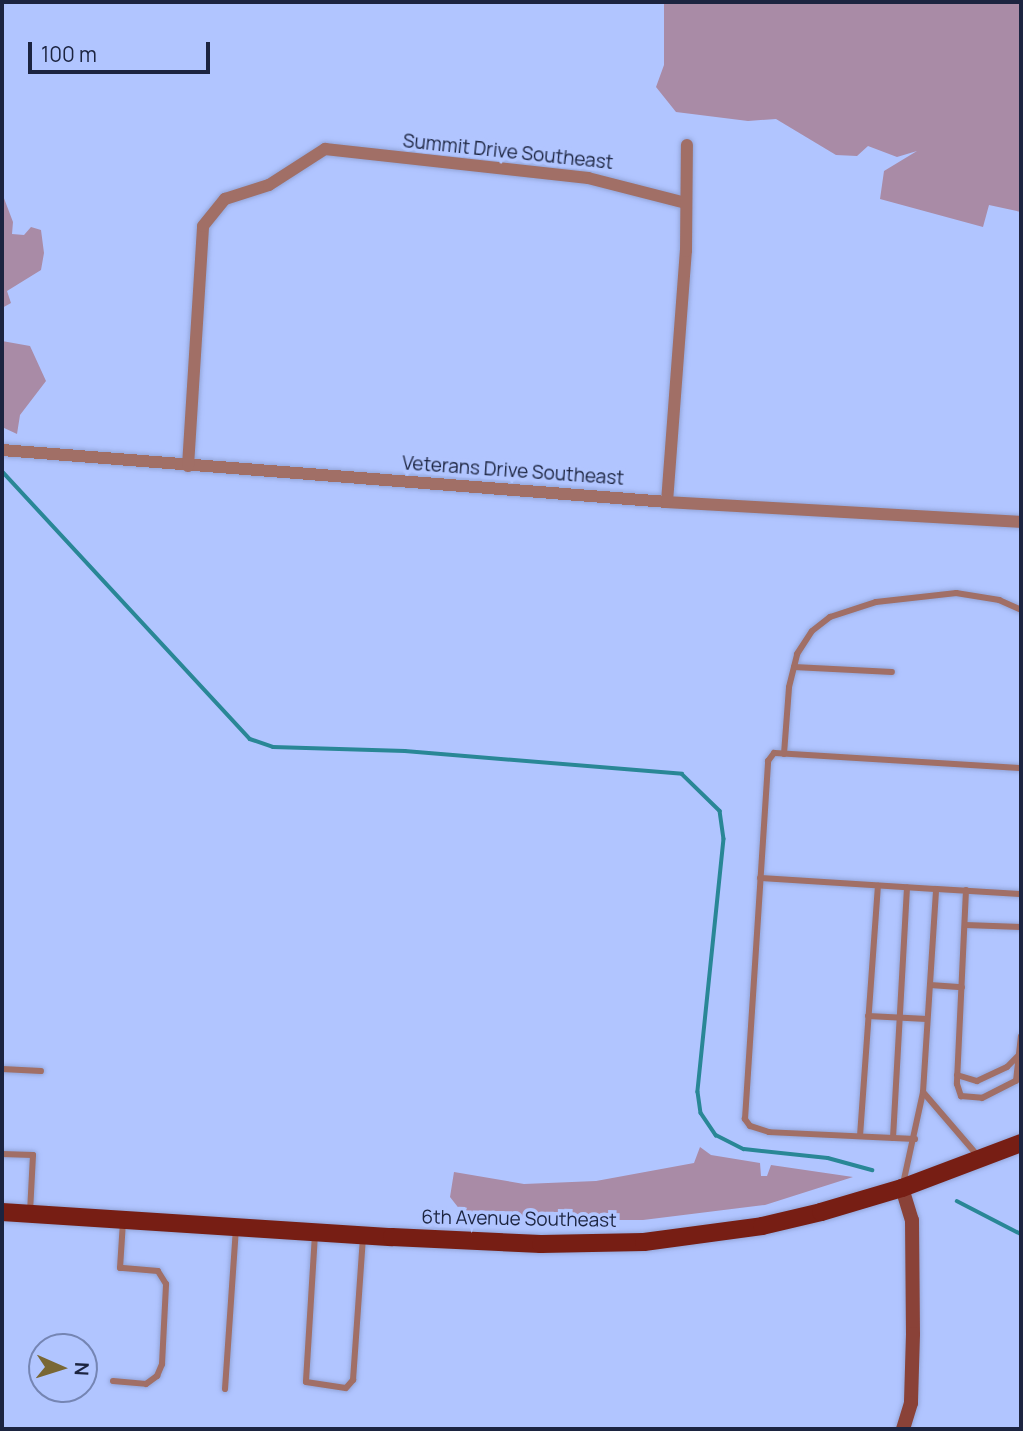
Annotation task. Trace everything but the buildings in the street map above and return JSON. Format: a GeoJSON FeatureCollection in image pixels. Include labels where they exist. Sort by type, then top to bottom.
{"type":"FeatureCollection","features":[{"type":"Feature","properties":{"kind":"main road","name":"6th Avenue Southeast"},"geometry":{"type":"LineString","coordinates":[[2,1212],[552,1244],[674,1240],[762,1226],[902,1188],[1021,1143]]}},
{"type":"Feature","properties":{"kind":"street"},"geometry":{"type":"LineString","coordinates":[[667,502],[686,203],[687,145]]}},
{"type":"Feature","properties":{"kind":"street","name":"Summit Drive Southeast"},"geometry":{"type":"LineString","coordinates":[[188,466],[203,226],[225,199],[269,185],[325,149],[587,178],[686,203]]}},
{"type":"Feature","properties":{"kind":"street","name":"Veterans Drive Southeast"},"geometry":{"type":"LineString","coordinates":[[2,450],[667,502],[1021,522]]}},
{"type":"Feature","properties":{"kind":"street"},"geometry":{"type":"LineString","coordinates":[[902,1188],[912,1220],[913,1321],[911,1403],[903,1429]]}},
{"type":"Feature","properties":{"kind":"lane"},"geometry":{"type":"LineString","coordinates":[[784,754],[794,667],[813,631],[845,609],[956,593],[999,600],[1021,610]]}},
{"type":"Feature","properties":{"kind":"lane"},"geometry":{"type":"LineString","coordinates":[[794,667],[892,672]]}},
{"type":"Feature","properties":{"kind":"lane"},"geometry":{"type":"LineString","coordinates":[[915,1139],[769,1132],[750,1126],[745,1119],[768,761],[770,755],[784,754],[1021,768]]}},
{"type":"Feature","properties":{"kind":"lane"},"geometry":{"type":"LineString","coordinates":[[760,878],[1021,894]]}},
{"type":"Feature","properties":{"kind":"lane"},"geometry":{"type":"LineString","coordinates":[[860,1136],[878,886]]}},
{"type":"Feature","properties":{"kind":"lane"},"geometry":{"type":"LineString","coordinates":[[893,1138],[907,887]]}},
{"type":"Feature","properties":{"kind":"lane"},"geometry":{"type":"LineString","coordinates":[[902,1188],[915,1139],[923,1092],[936,889]]}},
{"type":"Feature","properties":{"kind":"lane"},"geometry":{"type":"LineString","coordinates":[[966,890],[957,1075],[961,1096],[982,1098],[1017,1080],[1021,1036]]}},
{"type":"Feature","properties":{"kind":"lane"},"geometry":{"type":"LineString","coordinates":[[965,925],[1021,927]]}},
{"type":"Feature","properties":{"kind":"lane"},"geometry":{"type":"LineString","coordinates":[[930,985],[962,987]]}},
{"type":"Feature","properties":{"kind":"lane"},"geometry":{"type":"LineString","coordinates":[[868,1016],[928,1019]]}},
{"type":"Feature","properties":{"kind":"lane"},"geometry":{"type":"LineString","coordinates":[[957,1075],[971,1081],[983,1079],[1011,1065],[1020,1052]]}},
{"type":"Feature","properties":{"kind":"lane"},"geometry":{"type":"LineString","coordinates":[[2,1069],[41,1071]]}},
{"type":"Feature","properties":{"kind":"lane"},"geometry":{"type":"LineString","coordinates":[[923,1092],[980,1159]]}},
{"type":"Feature","properties":{"kind":"lane"},"geometry":{"type":"LineString","coordinates":[[2,1154],[33,1155],[30,1214]]}},
{"type":"Feature","properties":{"kind":"lane"},"geometry":{"type":"LineString","coordinates":[[113,1381],[146,1384],[162,1364],[163,1274],[120,1268],[123,1220]]}},
{"type":"Feature","properties":{"kind":"lane"},"geometry":{"type":"LineString","coordinates":[[225,1389],[236,1227]]}},
{"type":"Feature","properties":{"kind":"lane"},"geometry":{"type":"LineString","coordinates":[[315,1232],[306,1382],[346,1388],[353,1380],[363,1235]]}},
{"type":"Feature","properties":{"kind":"shaded area"},"geometry":{"type":"Polygon","coordinates":[[[664,2],[1021,2],[1021,212],[989,205],[983,227],[880,199],[884,171],[917,151],[897,157],[868,146],[857,156],[836,155],[776,119],[748,121],[676,112],[656,87],[664,65],[664,2]]]}},
{"type":"Feature","properties":{"kind":"shaded area"},"geometry":{"type":"Polygon","coordinates":[[[2,193],[13,222],[12,234],[24,235],[31,227],[41,230],[44,253],[41,270],[7,291],[11,303],[2,308],[2,193]]]}},
{"type":"Feature","properties":{"kind":"shaded area"},"geometry":{"type":"Polygon","coordinates":[[[2,341],[30,346],[46,381],[20,415],[17,434],[2,427],[2,341]]]}},
{"type":"Feature","properties":{"kind":"shaded area"},"geometry":{"type":"Polygon","coordinates":[[[700,1147],[711,1155],[760,1163],[761,1176],[767,1176],[771,1165],[853,1177],[765,1205],[643,1220],[468,1220],[450,1197],[454,1172],[524,1184],[596,1181],[694,1163],[700,1147]]]}},
{"type":"Feature","properties":{"kind":"waterway"},"geometry":{"type":"LineString","coordinates":[[2,471],[250,739],[273,747],[405,751],[682,774],[720,811],[724,839],[698,1092],[701,1113],[716,1135],[744,1149],[828,1158],[872,1170]]}},
{"type":"Feature","properties":{"kind":"waterway"},"geometry":{"type":"LineString","coordinates":[[957,1201],[1021,1234]]}}]}
